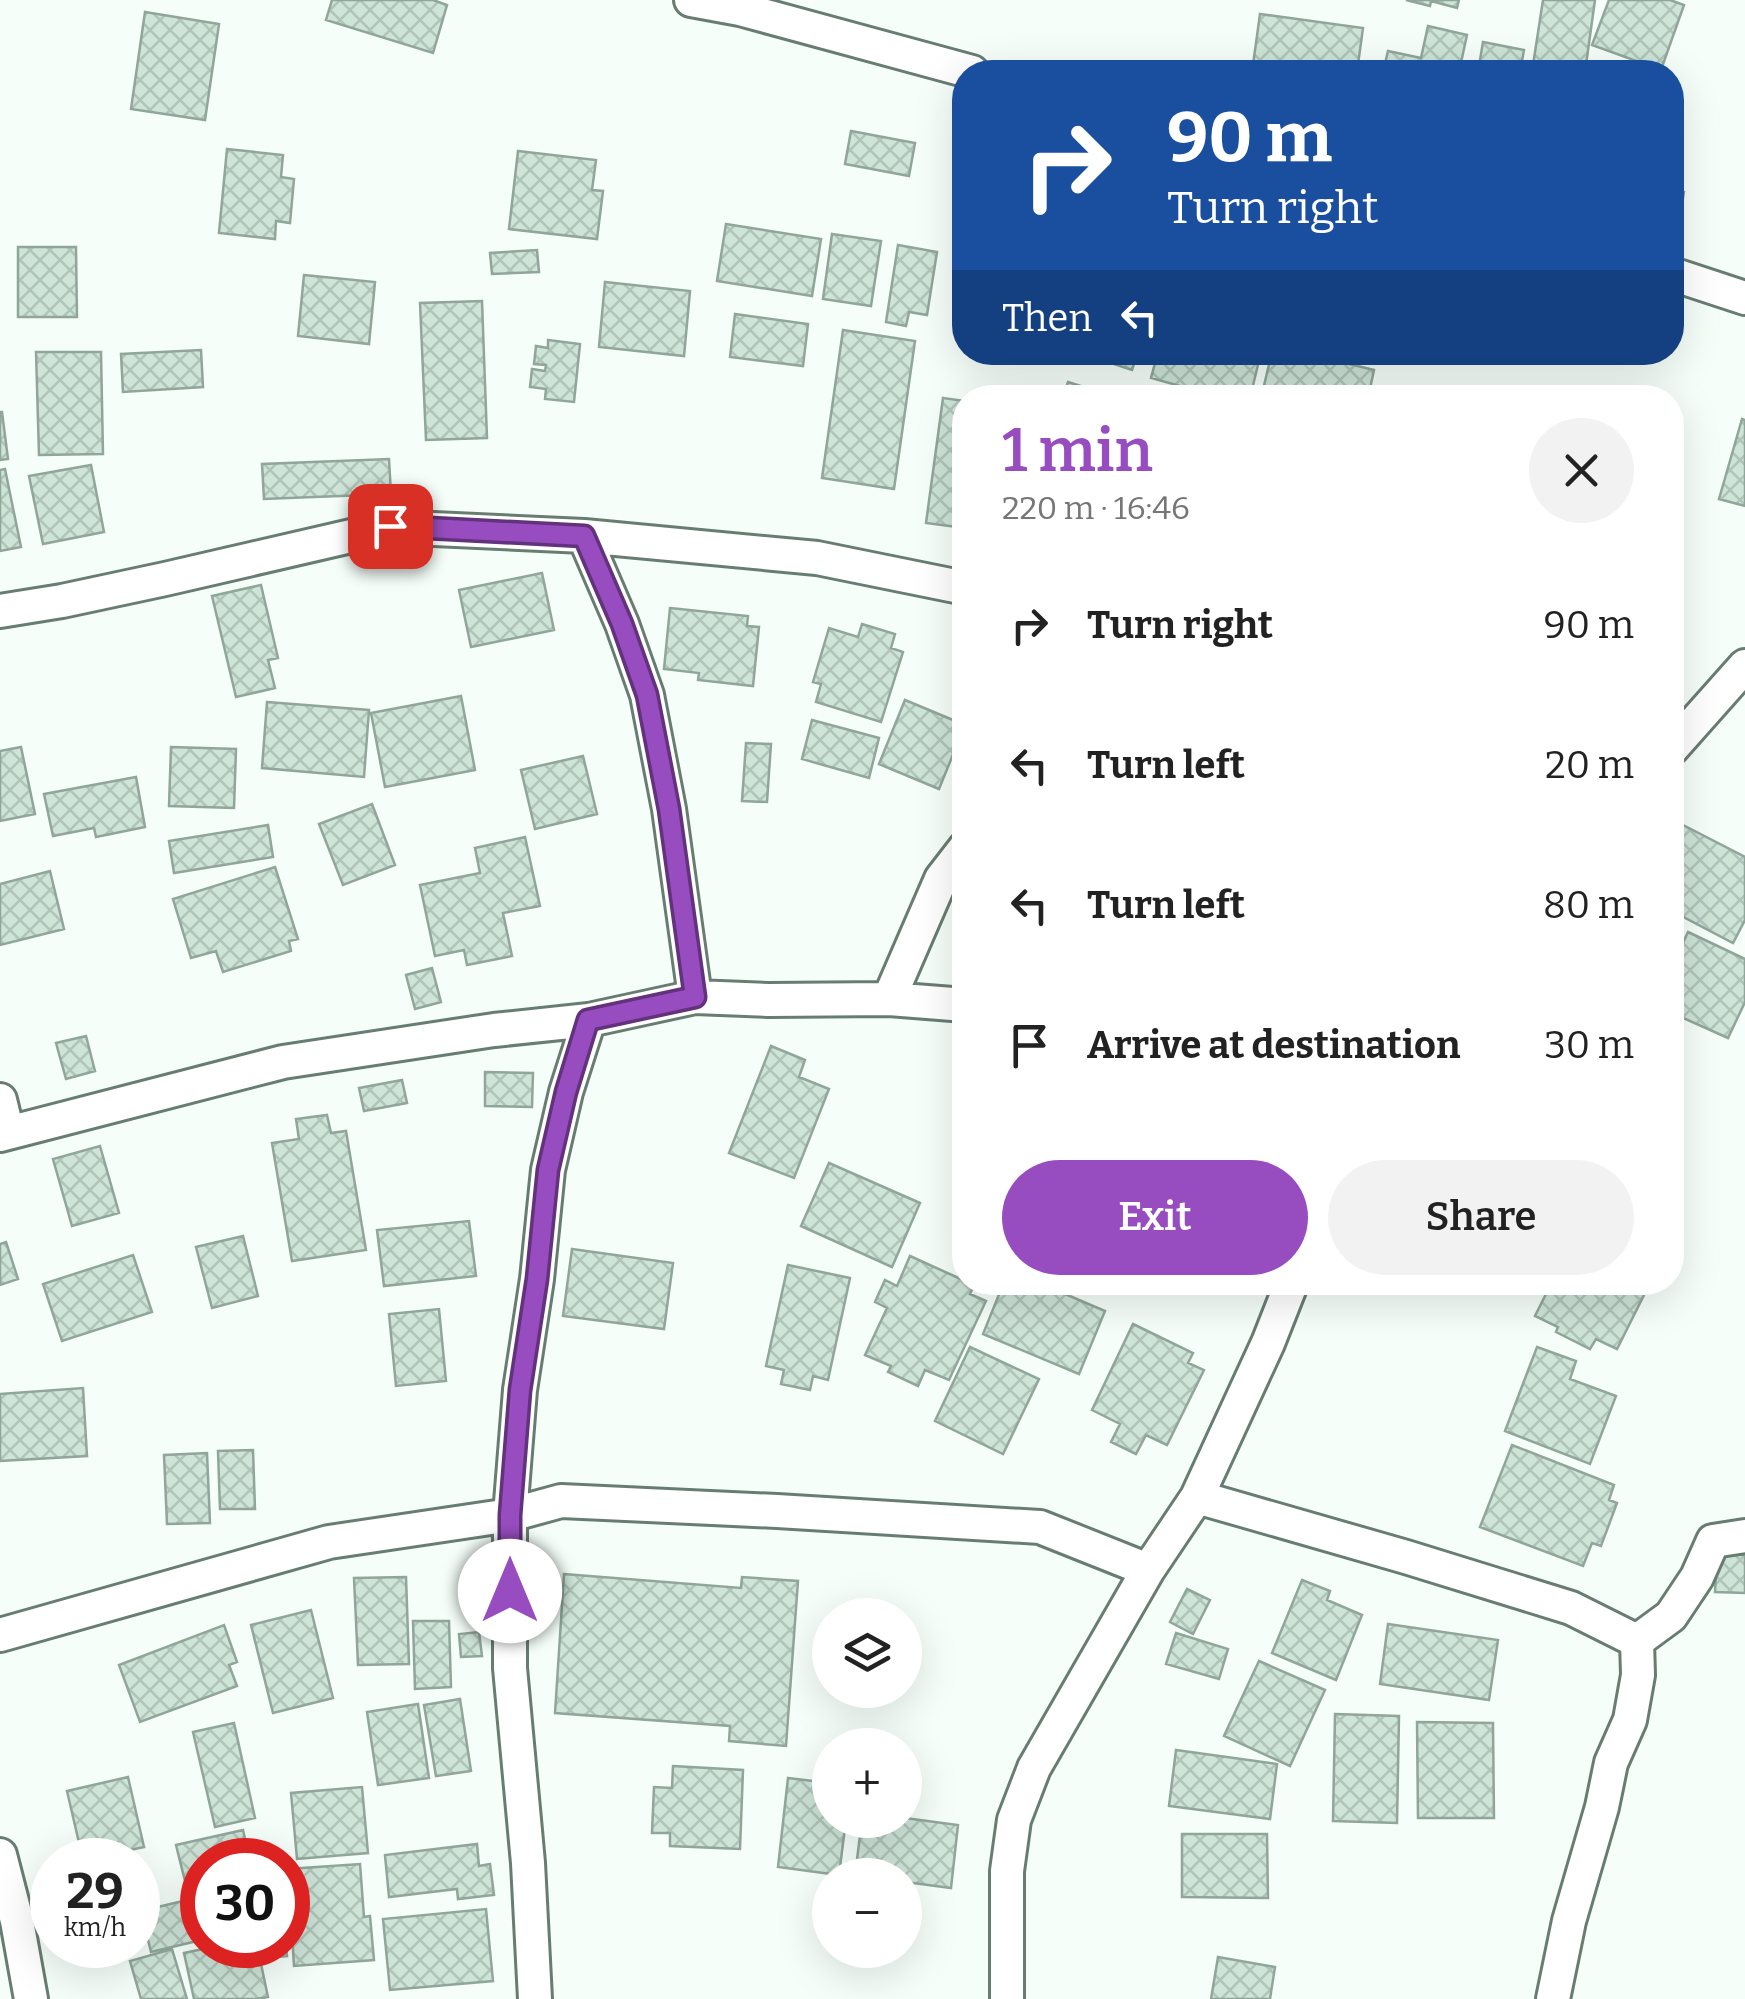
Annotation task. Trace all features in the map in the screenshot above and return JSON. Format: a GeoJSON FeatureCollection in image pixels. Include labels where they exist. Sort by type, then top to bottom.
{"type":"FeatureCollection","features":[{"type":"Feature","properties":{"kind":"street"},"geometry":{"type":"LineString","coordinates":[[692,0],[740,9],[952,67]]}},
{"type":"Feature","properties":{"kind":"street"},"geometry":{"type":"LineString","coordinates":[[1684,278],[1745,298]]}},
{"type":"Feature","properties":{"kind":"street"},"geometry":{"type":"LineString","coordinates":[[0,612],[148,583],[390,526],[584,536],[817,558],[952,585]]}},
{"type":"Feature","properties":{"kind":"street"},"geometry":{"type":"LineString","coordinates":[[584,536],[647,695],[669,809],[695,997]]}},
{"type":"Feature","properties":{"kind":"street"},"geometry":{"type":"LineString","coordinates":[[1684,735],[1745,666]]}},
{"type":"Feature","properties":{"kind":"street"},"geometry":{"type":"LineString","coordinates":[[889,999],[942,879],[952,866]]}},
{"type":"Feature","properties":{"kind":"street"},"geometry":{"type":"LineString","coordinates":[[0,1100],[4,1134],[282,1062],[588,1020],[695,997],[889,999],[952,1004]]}},
{"type":"Feature","properties":{"kind":"street"},"geometry":{"type":"LineString","coordinates":[[535,1999],[528,1863],[510,1668],[510,1515],[520,1390],[548,1170],[588,1020]]}},
{"type":"Feature","properties":{"kind":"street"},"geometry":{"type":"LineString","coordinates":[[1008,1999],[1006,1871],[1014,1820],[1034,1768],[1148,1570],[1197,1497],[1287,1295]]}},
{"type":"Feature","properties":{"kind":"street"},"geometry":{"type":"LineString","coordinates":[[1197,1497],[1571,1608],[1637,1641]]}},
{"type":"Feature","properties":{"kind":"street"},"geometry":{"type":"LineString","coordinates":[[0,1635],[329,1542],[510,1515],[561,1501],[1040,1527],[1148,1570]]}},
{"type":"Feature","properties":{"kind":"street"},"geometry":{"type":"LineString","coordinates":[[1637,1641],[1671,1616],[1698,1577],[1712,1541],[1745,1536]]}},
{"type":"Feature","properties":{"kind":"street"},"geometry":{"type":"LineString","coordinates":[[1553,1999],[1569,1921],[1611,1764],[1630,1720],[1638,1675],[1637,1641]]}},
{"type":"Feature","properties":{"kind":"street"},"geometry":{"type":"LineString","coordinates":[[0,1855],[31,1999]]}},
{"type":"Feature","properties":{"kind":"building"},"geometry":{"type":"Polygon","coordinates":[[[332,0],[433,0],[447,5],[433,53],[326,20],[332,0]]]}},
{"type":"Feature","properties":{"kind":"building"},"geometry":{"type":"Polygon","coordinates":[[[1406,0],[1459,0],[1457,8],[1406,0]]]}},
{"type":"Feature","properties":{"kind":"building"},"geometry":{"type":"Polygon","coordinates":[[[1543,0],[1595,0],[1587,60],[1534,60],[1543,0]]]}},
{"type":"Feature","properties":{"kind":"building"},"geometry":{"type":"Polygon","coordinates":[[[1609,0],[1670,0],[1684,5],[1665,60],[1633,60],[1592,45],[1609,0]]]}},
{"type":"Feature","properties":{"kind":"building"},"geometry":{"type":"Polygon","coordinates":[[[145,12],[219,24],[205,120],[131,109],[145,12]]]}},
{"type":"Feature","properties":{"kind":"building"},"geometry":{"type":"Polygon","coordinates":[[[1260,14],[1363,28],[1359,60],[1254,60],[1260,14]]]}},
{"type":"Feature","properties":{"kind":"building"},"geometry":{"type":"Polygon","coordinates":[[[1428,26],[1467,35],[1462,60],[1386,60],[1388,51],[1421,58],[1428,26]]]}},
{"type":"Feature","properties":{"kind":"building"},"geometry":{"type":"Polygon","coordinates":[[[1483,42],[1524,50],[1522,60],[1480,60],[1483,42]]]}},
{"type":"Feature","properties":{"kind":"building"},"geometry":{"type":"Polygon","coordinates":[[[851,131],[915,143],[909,176],[845,164],[851,131]]]}},
{"type":"Feature","properties":{"kind":"building"},"geometry":{"type":"Polygon","coordinates":[[[227,149],[283,155],[281,177],[294,179],[290,223],[276,221],[275,239],[219,233],[227,149]]]}},
{"type":"Feature","properties":{"kind":"building"},"geometry":{"type":"Polygon","coordinates":[[[518,151],[596,160],[592,190],[603,191],[597,239],[509,229],[518,151]]]}},
{"type":"Feature","properties":{"kind":"building"},"geometry":{"type":"Polygon","coordinates":[[[726,224],[821,239],[812,296],[717,281],[726,224]]]}},
{"type":"Feature","properties":{"kind":"building"},"geometry":{"type":"Polygon","coordinates":[[[832,234],[881,241],[871,306],[823,299],[832,234]]]}},
{"type":"Feature","properties":{"kind":"building"},"geometry":{"type":"Polygon","coordinates":[[[898,245],[937,252],[927,315],[909,312],[906,326],[886,322],[898,245]]]}},
{"type":"Feature","properties":{"kind":"building"},"geometry":{"type":"Polygon","coordinates":[[[18,247],[76,247],[77,317],[18,317],[18,247]]]}},
{"type":"Feature","properties":{"kind":"building"},"geometry":{"type":"Polygon","coordinates":[[[537,250],[539,272],[492,274],[490,253],[537,250]]]}},
{"type":"Feature","properties":{"kind":"building"},"geometry":{"type":"Polygon","coordinates":[[[304,275],[375,282],[369,344],[298,336],[304,275]]]}},
{"type":"Feature","properties":{"kind":"building"},"geometry":{"type":"Polygon","coordinates":[[[605,282],[690,291],[684,356],[599,347],[605,282]]]}},
{"type":"Feature","properties":{"kind":"building"},"geometry":{"type":"Polygon","coordinates":[[[482,301],[487,438],[426,440],[420,303],[482,301]]]}},
{"type":"Feature","properties":{"kind":"building"},"geometry":{"type":"Polygon","coordinates":[[[735,314],[808,324],[803,366],[730,357],[735,314]]]}},
{"type":"Feature","properties":{"kind":"building"},"geometry":{"type":"Polygon","coordinates":[[[843,330],[915,341],[894,489],[822,478],[843,330]]]}},
{"type":"Feature","properties":{"kind":"building"},"geometry":{"type":"Polygon","coordinates":[[[548,340],[580,344],[574,402],[545,399],[546,389],[530,387],[532,369],[545,371],[546,365],[534,364],[536,346],[548,348],[548,340]]]}},
{"type":"Feature","properties":{"kind":"building"},"geometry":{"type":"Polygon","coordinates":[[[201,350],[203,387],[123,392],[121,354],[201,350]]]}},
{"type":"Feature","properties":{"kind":"building"},"geometry":{"type":"Polygon","coordinates":[[[36,352],[101,352],[103,454],[39,455],[36,352]]]}},
{"type":"Feature","properties":{"kind":"building"},"geometry":{"type":"Polygon","coordinates":[[[1154,365],[1258,365],[1253,385],[1176,385],[1151,378],[1154,365]]]}},
{"type":"Feature","properties":{"kind":"building"},"geometry":{"type":"Polygon","coordinates":[[[1269,365],[1353,365],[1374,370],[1371,385],[1264,385],[1269,365]]]}},
{"type":"Feature","properties":{"kind":"building"},"geometry":{"type":"Polygon","coordinates":[[[943,398],[952,399],[952,526],[926,523],[943,398]]]}},
{"type":"Feature","properties":{"kind":"building"},"geometry":{"type":"Polygon","coordinates":[[[0,412],[8,459],[0,460],[0,412]]]}},
{"type":"Feature","properties":{"kind":"building"},"geometry":{"type":"Polygon","coordinates":[[[1742,419],[1745,420],[1745,506],[1719,499],[1742,419]]]}},
{"type":"Feature","properties":{"kind":"building"},"geometry":{"type":"Polygon","coordinates":[[[389,459],[391,494],[264,499],[262,464],[389,459]]]}},
{"type":"Feature","properties":{"kind":"building"},"geometry":{"type":"Polygon","coordinates":[[[91,465],[104,532],[43,544],[29,476],[91,465]]]}},
{"type":"Feature","properties":{"kind":"building"},"geometry":{"type":"Polygon","coordinates":[[[5,469],[21,547],[0,551],[0,470],[5,469]]]}},
{"type":"Feature","properties":{"kind":"building"},"geometry":{"type":"Polygon","coordinates":[[[542,573],[554,630],[471,647],[459,590],[542,573]]]}},
{"type":"Feature","properties":{"kind":"building"},"geometry":{"type":"Polygon","coordinates":[[[261,585],[278,658],[268,660],[275,688],[236,697],[212,596],[261,585]]]}},
{"type":"Feature","properties":{"kind":"building"},"geometry":{"type":"Polygon","coordinates":[[[670,608],[748,616],[747,626],[759,627],[753,686],[698,680],[699,673],[664,669],[670,608]]]}},
{"type":"Feature","properties":{"kind":"building"},"geometry":{"type":"Polygon","coordinates":[[[862,624],[895,634],[891,648],[903,652],[881,722],[816,702],[821,684],[813,682],[829,628],[858,637],[862,624]]]}},
{"type":"Feature","properties":{"kind":"building"},"geometry":{"type":"Polygon","coordinates":[[[461,696],[475,770],[385,787],[371,713],[461,696]]]}},
{"type":"Feature","properties":{"kind":"building"},"geometry":{"type":"Polygon","coordinates":[[[905,700],[952,720],[952,757],[939,789],[879,764],[905,700]]]}},
{"type":"Feature","properties":{"kind":"building"},"geometry":{"type":"Polygon","coordinates":[[[267,702],[369,710],[364,777],[262,768],[267,702]]]}},
{"type":"Feature","properties":{"kind":"building"},"geometry":{"type":"Polygon","coordinates":[[[812,720],[879,738],[869,778],[802,759],[812,720]]]}},
{"type":"Feature","properties":{"kind":"building"},"geometry":{"type":"Polygon","coordinates":[[[746,743],[771,744],[767,802],[742,801],[746,743]]]}},
{"type":"Feature","properties":{"kind":"building"},"geometry":{"type":"Polygon","coordinates":[[[21,747],[35,814],[0,821],[0,751],[21,747]]]}},
{"type":"Feature","properties":{"kind":"building"},"geometry":{"type":"Polygon","coordinates":[[[171,747],[236,749],[234,808],[169,806],[171,747]]]}},
{"type":"Feature","properties":{"kind":"building"},"geometry":{"type":"Polygon","coordinates":[[[583,756],[597,814],[535,829],[521,770],[583,756]]]}},
{"type":"Feature","properties":{"kind":"building"},"geometry":{"type":"Polygon","coordinates":[[[136,777],[145,827],[96,837],[94,828],[53,836],[44,794],[136,777]]]}},
{"type":"Feature","properties":{"kind":"building"},"geometry":{"type":"Polygon","coordinates":[[[372,804],[395,865],[343,885],[319,824],[372,804]]]}},
{"type":"Feature","properties":{"kind":"building"},"geometry":{"type":"Polygon","coordinates":[[[268,825],[273,857],[174,873],[169,841],[268,825]]]}},
{"type":"Feature","properties":{"kind":"building"},"geometry":{"type":"Polygon","coordinates":[[[1684,826],[1745,857],[1745,920],[1733,943],[1684,917],[1684,826]]]}},
{"type":"Feature","properties":{"kind":"building"},"geometry":{"type":"Polygon","coordinates":[[[525,837],[540,906],[503,913],[512,956],[467,965],[464,950],[435,956],[420,885],[480,873],[475,848],[525,837]]]}},
{"type":"Feature","properties":{"kind":"building"},"geometry":{"type":"Polygon","coordinates":[[[275,867],[298,939],[289,941],[291,951],[223,972],[216,951],[191,958],[173,899],[275,867]]]}},
{"type":"Feature","properties":{"kind":"building"},"geometry":{"type":"Polygon","coordinates":[[[50,871],[64,929],[0,945],[0,884],[50,871]]]}},
{"type":"Feature","properties":{"kind":"building"},"geometry":{"type":"Polygon","coordinates":[[[1688,932],[1745,959],[1745,1002],[1728,1038],[1684,1018],[1684,940],[1688,932]]]}},
{"type":"Feature","properties":{"kind":"building"},"geometry":{"type":"Polygon","coordinates":[[[432,968],[441,1002],[415,1009],[406,975],[432,968]]]}},
{"type":"Feature","properties":{"kind":"building"},"geometry":{"type":"Polygon","coordinates":[[[86,1036],[95,1071],[66,1079],[56,1043],[86,1036]]]}},
{"type":"Feature","properties":{"kind":"building"},"geometry":{"type":"Polygon","coordinates":[[[771,1046],[805,1060],[799,1077],[829,1089],[794,1178],[729,1153],[771,1046]]]}},
{"type":"Feature","properties":{"kind":"building"},"geometry":{"type":"Polygon","coordinates":[[[485,1072],[533,1073],[532,1107],[485,1106],[485,1072]]]}},
{"type":"Feature","properties":{"kind":"building"},"geometry":{"type":"Polygon","coordinates":[[[402,1080],[407,1103],[364,1111],[359,1088],[402,1080]]]}},
{"type":"Feature","properties":{"kind":"building"},"geometry":{"type":"Polygon","coordinates":[[[327,1115],[331,1133],[346,1131],[366,1250],[292,1261],[272,1143],[299,1139],[296,1119],[327,1115]]]}},
{"type":"Feature","properties":{"kind":"building"},"geometry":{"type":"Polygon","coordinates":[[[100,1146],[119,1213],[72,1226],[53,1159],[100,1146]]]}},
{"type":"Feature","properties":{"kind":"building"},"geometry":{"type":"Polygon","coordinates":[[[829,1163],[920,1203],[892,1267],[801,1226],[829,1163]]]}},
{"type":"Feature","properties":{"kind":"building"},"geometry":{"type":"Polygon","coordinates":[[[469,1221],[476,1276],[384,1286],[377,1230],[469,1221]]]}},
{"type":"Feature","properties":{"kind":"building"},"geometry":{"type":"Polygon","coordinates":[[[243,1236],[258,1296],[212,1308],[196,1247],[243,1236]]]}},
{"type":"Feature","properties":{"kind":"building"},"geometry":{"type":"Polygon","coordinates":[[[6,1242],[18,1279],[0,1285],[0,1244],[6,1242]]]}},
{"type":"Feature","properties":{"kind":"building"},"geometry":{"type":"Polygon","coordinates":[[[572,1249],[673,1263],[664,1329],[563,1316],[572,1249]]]}},
{"type":"Feature","properties":{"kind":"building"},"geometry":{"type":"Polygon","coordinates":[[[133,1255],[152,1312],[62,1341],[43,1284],[133,1255]]]}},
{"type":"Feature","properties":{"kind":"building"},"geometry":{"type":"Polygon","coordinates":[[[910,1256],[952,1275],[952,1295],[972,1295],[986,1301],[949,1380],[925,1370],[918,1386],[888,1372],[891,1366],[865,1355],[887,1308],[875,1302],[885,1280],[897,1286],[910,1256]]]}},
{"type":"Feature","properties":{"kind":"building"},"geometry":{"type":"Polygon","coordinates":[[[788,1265],[850,1278],[828,1380],[813,1376],[810,1390],[781,1384],[784,1370],[766,1366],[788,1265]]]}},
{"type":"Feature","properties":{"kind":"building"},"geometry":{"type":"Polygon","coordinates":[[[999,1295],[1067,1295],[1105,1311],[1079,1374],[983,1334],[999,1295]]]}},
{"type":"Feature","properties":{"kind":"building"},"geometry":{"type":"Polygon","coordinates":[[[1546,1295],[1644,1295],[1617,1349],[1596,1339],[1590,1349],[1535,1316],[1546,1295]]]}},
{"type":"Feature","properties":{"kind":"building"},"geometry":{"type":"Polygon","coordinates":[[[439,1309],[446,1381],[396,1386],[389,1314],[439,1309]]]}},
{"type":"Feature","properties":{"kind":"building"},"geometry":{"type":"Polygon","coordinates":[[[1133,1324],[1193,1353],[1188,1363],[1204,1370],[1167,1445],[1146,1435],[1136,1454],[1111,1442],[1120,1424],[1092,1410],[1133,1324]]]}},
{"type":"Feature","properties":{"kind":"building"},"geometry":{"type":"Polygon","coordinates":[[[970,1347],[1039,1379],[1003,1454],[935,1421],[970,1347]]]}},
{"type":"Feature","properties":{"kind":"building"},"geometry":{"type":"Polygon","coordinates":[[[1537,1347],[1576,1361],[1570,1379],[1616,1396],[1590,1464],[1505,1431],[1537,1347]]]}},
{"type":"Feature","properties":{"kind":"building"},"geometry":{"type":"Polygon","coordinates":[[[83,1388],[87,1456],[0,1461],[0,1394],[83,1388]]]}},
{"type":"Feature","properties":{"kind":"building"},"geometry":{"type":"Polygon","coordinates":[[[1512,1445],[1614,1485],[1609,1500],[1617,1503],[1601,1546],[1592,1543],[1583,1566],[1480,1527],[1512,1445]]]}},
{"type":"Feature","properties":{"kind":"building"},"geometry":{"type":"Polygon","coordinates":[[[253,1450],[255,1509],[220,1509],[218,1451],[253,1450]]]}},
{"type":"Feature","properties":{"kind":"building"},"geometry":{"type":"Polygon","coordinates":[[[207,1453],[210,1523],[167,1524],[164,1455],[207,1453]]]}},
{"type":"Feature","properties":{"kind":"building"},"geometry":{"type":"Polygon","coordinates":[[[1717,1554],[1745,1555],[1745,1593],[1715,1592],[1717,1554]]]}},
{"type":"Feature","properties":{"kind":"building"},"geometry":{"type":"Polygon","coordinates":[[[564,1574],[741,1588],[742,1577],[798,1581],[786,1746],[729,1741],[730,1726],[555,1713],[564,1574]]]}},
{"type":"Feature","properties":{"kind":"building"},"geometry":{"type":"Polygon","coordinates":[[[406,1577],[409,1664],[358,1665],[354,1578],[406,1577]]]}},
{"type":"Feature","properties":{"kind":"building"},"geometry":{"type":"Polygon","coordinates":[[[1302,1580],[1330,1591],[1327,1600],[1362,1615],[1336,1680],[1272,1653],[1302,1580]]]}},
{"type":"Feature","properties":{"kind":"building"},"geometry":{"type":"Polygon","coordinates":[[[1187,1589],[1210,1600],[1193,1634],[1170,1622],[1187,1589]]]}},
{"type":"Feature","properties":{"kind":"building"},"geometry":{"type":"Polygon","coordinates":[[[311,1610],[333,1698],[273,1713],[251,1625],[311,1610]]]}},
{"type":"Feature","properties":{"kind":"building"},"geometry":{"type":"Polygon","coordinates":[[[413,1621],[449,1621],[451,1687],[415,1689],[413,1621]]]}},
{"type":"Feature","properties":{"kind":"building"},"geometry":{"type":"Polygon","coordinates":[[[1388,1624],[1498,1640],[1489,1700],[1380,1684],[1388,1624]]]}},
{"type":"Feature","properties":{"kind":"building"},"geometry":{"type":"Polygon","coordinates":[[[224,1625],[237,1662],[229,1665],[237,1686],[140,1722],[119,1665],[224,1625]]]}},
{"type":"Feature","properties":{"kind":"building"},"geometry":{"type":"Polygon","coordinates":[[[479,1632],[482,1656],[461,1657],[459,1634],[479,1632]]]}},
{"type":"Feature","properties":{"kind":"building"},"geometry":{"type":"Polygon","coordinates":[[[1176,1633],[1228,1649],[1219,1679],[1166,1664],[1176,1633]]]}},
{"type":"Feature","properties":{"kind":"building"},"geometry":{"type":"Polygon","coordinates":[[[1259,1661],[1325,1690],[1290,1766],[1224,1736],[1259,1661]]]}},
{"type":"Feature","properties":{"kind":"building"},"geometry":{"type":"Polygon","coordinates":[[[460,1699],[471,1771],[436,1776],[424,1705],[460,1699]]]}},
{"type":"Feature","properties":{"kind":"building"},"geometry":{"type":"Polygon","coordinates":[[[418,1704],[429,1778],[378,1785],[367,1712],[418,1704]]]}},
{"type":"Feature","properties":{"kind":"building"},"geometry":{"type":"Polygon","coordinates":[[[1335,1714],[1399,1716],[1397,1823],[1333,1821],[1335,1714]]]}},
{"type":"Feature","properties":{"kind":"building"},"geometry":{"type":"Polygon","coordinates":[[[1417,1722],[1493,1723],[1494,1818],[1418,1818],[1417,1722]]]}},
{"type":"Feature","properties":{"kind":"building"},"geometry":{"type":"Polygon","coordinates":[[[234,1723],[255,1818],[215,1827],[193,1732],[234,1723]]]}},
{"type":"Feature","properties":{"kind":"building"},"geometry":{"type":"Polygon","coordinates":[[[1176,1750],[1277,1764],[1270,1819],[1169,1806],[1176,1750]]]}},
{"type":"Feature","properties":{"kind":"building"},"geometry":{"type":"Polygon","coordinates":[[[673,1766],[743,1770],[740,1849],[670,1846],[670,1833],[652,1833],[654,1787],[672,1788],[673,1766]]]}},
{"type":"Feature","properties":{"kind":"building"},"geometry":{"type":"Polygon","coordinates":[[[128,1777],[142,1838],[78,1838],[67,1791],[128,1777]]]}},
{"type":"Feature","properties":{"kind":"building"},"geometry":{"type":"Polygon","coordinates":[[[788,1778],[812,1781],[812,1838],[844,1838],[841,1858],[812,1858],[812,1871],[778,1867],[788,1778]]]}},
{"type":"Feature","properties":{"kind":"building"},"geometry":{"type":"Polygon","coordinates":[[[362,1787],[368,1853],[310,1858],[310,1838],[295,1838],[291,1793],[362,1787]]]}},
{"type":"Feature","properties":{"kind":"building"},"geometry":{"type":"Polygon","coordinates":[[[922,1820],[958,1825],[951,1888],[922,1884],[922,1858],[857,1858],[860,1838],[922,1838],[922,1820]]]}},
{"type":"Feature","properties":{"kind":"building"},"geometry":{"type":"Polygon","coordinates":[[[243,1830],[245,1838],[207,1838],[243,1830]]]}},
{"type":"Feature","properties":{"kind":"building"},"geometry":{"type":"Polygon","coordinates":[[[1182,1834],[1267,1834],[1268,1898],[1182,1897],[1182,1834]]]}},
{"type":"Feature","properties":{"kind":"building"},"geometry":{"type":"Polygon","coordinates":[[[477,1844],[479,1866],[490,1864],[494,1895],[458,1899],[457,1889],[389,1897],[385,1855],[477,1844]]]}},
{"type":"Feature","properties":{"kind":"building"},"geometry":{"type":"Polygon","coordinates":[[[360,1864],[364,1917],[370,1916],[374,1960],[310,1965],[310,1867],[360,1864]]]}},
{"type":"Feature","properties":{"kind":"building"},"geometry":{"type":"Polygon","coordinates":[[[180,1902],[180,1945],[160,1950],[160,1906],[180,1902]]]}},
{"type":"Feature","properties":{"kind":"building"},"geometry":{"type":"Polygon","coordinates":[[[486,1909],[493,1981],[390,1990],[383,1919],[486,1909]]]}},
{"type":"Feature","properties":{"kind":"building"},"geometry":{"type":"Polygon","coordinates":[[[172,1949],[187,1999],[141,1999],[132,1968],[160,1968],[160,1952],[172,1949]]]}},
{"type":"Feature","properties":{"kind":"building"},"geometry":{"type":"Polygon","coordinates":[[[1218,1957],[1275,1967],[1270,1999],[1211,1999],[1218,1957]]]}},
{"type":"Feature","properties":{"kind":"building"},"geometry":{"type":"Polygon","coordinates":[[[187,1968],[262,1968],[268,1997],[194,1999],[187,1968]]]}},
{"type":"Feature","properties":{"kind":"route"},"geometry":{"type":"LineString","coordinates":[[390,526],[584,536],[647,695],[669,809],[695,997],[588,1020],[548,1170],[520,1390],[510,1515],[510,1591]]}}]}
